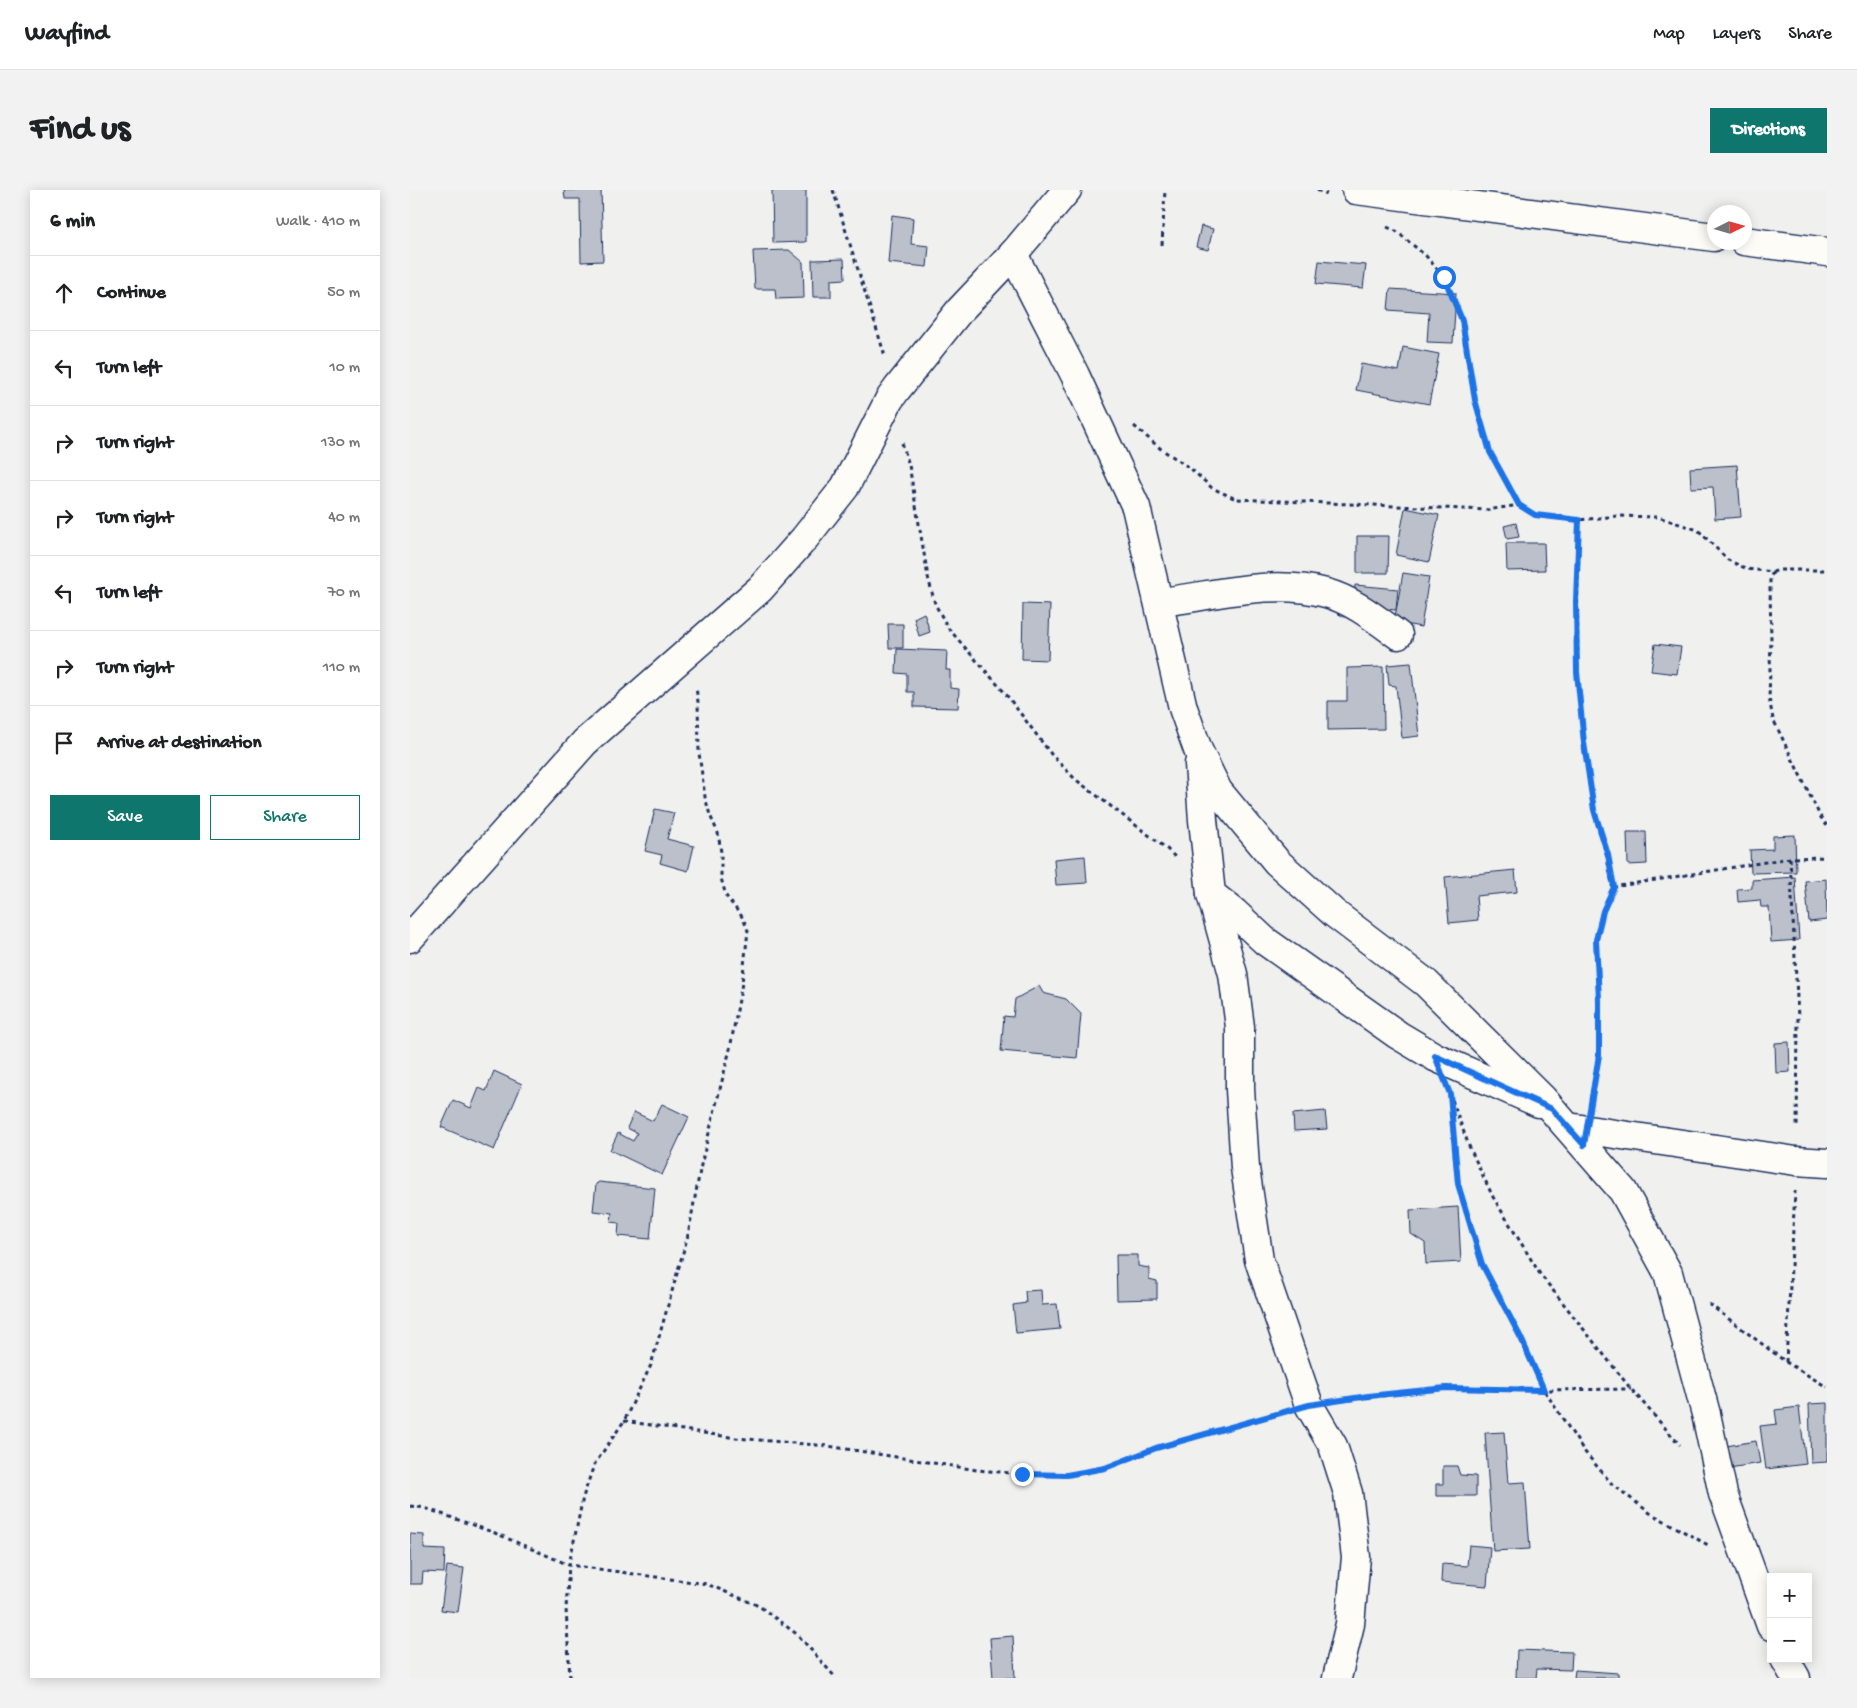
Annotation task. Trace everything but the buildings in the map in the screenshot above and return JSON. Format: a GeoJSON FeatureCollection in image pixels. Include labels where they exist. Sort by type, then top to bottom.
{"type":"FeatureCollection","features":[{"type":"Feature","properties":{"kind":"street"},"geometry":{"type":"LineString","coordinates":[[410,938],[586,742],[760,588],[804,539],[844,487],[893,394],[960,310],[1013,254],[1067,190]]}},
{"type":"Feature","properties":{"kind":"street"},"geometry":{"type":"LineString","coordinates":[[1344,193],[1707,236]]}},
{"type":"Feature","properties":{"kind":"street"},"geometry":{"type":"LineString","coordinates":[[1752,242],[1827,252]]}},
{"type":"Feature","properties":{"kind":"street"},"geometry":{"type":"LineString","coordinates":[[1013,254],[1075,375],[1136,506],[1160,602],[1183,708],[1198,750],[1218,791],[1277,862],[1335,914],[1426,983],[1568,1127],[1623,1191],[1668,1273],[1706,1414],[1723,1494],[1768,1618]]}},
{"type":"Feature","properties":{"kind":"street"},"geometry":{"type":"LineString","coordinates":[[1160,602],[1268,587],[1300,589],[1326,593],[1355,606],[1398,635]]}},
{"type":"Feature","properties":{"kind":"street"},"geometry":{"type":"LineString","coordinates":[[1198,750],[1211,894],[1233,974],[1240,1027],[1240,1089],[1245,1168],[1258,1260],[1309,1405],[1333,1446],[1348,1493],[1356,1557],[1350,1624],[1337,1678]]}},
{"type":"Feature","properties":{"kind":"street"},"geometry":{"type":"LineString","coordinates":[[1211,894],[1265,941],[1398,1035],[1568,1127],[1796,1161],[1827,1163]]}},
{"type":"Feature","properties":{"kind":"street"},"geometry":{"type":"LineString","coordinates":[[1787,1663],[1796,1678]]}},
{"type":"Feature","properties":{"kind":"path"},"geometry":{"type":"LineString","coordinates":[[833,190],[879,340],[893,394],[909,465],[928,577],[935,604],[948,628],[1005,693],[1051,754],[1076,779],[1167,849],[1211,894]]}},
{"type":"Feature","properties":{"kind":"path"},"geometry":{"type":"LineString","coordinates":[[1162,245],[1165,190]]}},
{"type":"Feature","properties":{"kind":"path"},"geometry":{"type":"LineString","coordinates":[[1317,190],[1344,193]]}},
{"type":"Feature","properties":{"kind":"path"},"geometry":{"type":"LineString","coordinates":[[1380,223],[1396,231],[1418,250],[1444,277],[1462,320],[1475,400],[1490,452],[1519,505],[1535,515],[1579,520],[1618,516],[1658,517],[1698,530],[1728,560],[1747,569],[1773,572],[1779,570],[1827,570]]}},
{"type":"Feature","properties":{"kind":"path"},"geometry":{"type":"LineString","coordinates":[[1132,425],[1160,449],[1190,468],[1212,488],[1236,499],[1487,510],[1519,505]]}},
{"type":"Feature","properties":{"kind":"path"},"geometry":{"type":"LineString","coordinates":[[1568,1127],[1599,1055],[1596,940],[1603,911],[1614,887],[1608,855],[1594,810],[1577,672],[1576,601],[1579,520]]}},
{"type":"Feature","properties":{"kind":"path"},"geometry":{"type":"LineString","coordinates":[[1773,572],[1770,578],[1771,640],[1769,698],[1773,719],[1820,816],[1827,826]]}},
{"type":"Feature","properties":{"kind":"path"},"geometry":{"type":"LineString","coordinates":[[570,1678],[566,1609],[569,1565],[583,1497],[594,1465],[624,1421],[651,1365],[688,1235],[701,1165],[730,1049],[742,983],[748,932],[744,918],[726,896],[721,878],[721,852],[718,833],[707,806],[700,762],[698,702],[691,649]]}},
{"type":"Feature","properties":{"kind":"path"},"geometry":{"type":"LineString","coordinates":[[1614,887],[1790,858],[1827,857]]}},
{"type":"Feature","properties":{"kind":"path"},"geometry":{"type":"LineString","coordinates":[[1786,1362],[1796,1161],[1798,1018],[1790,858]]}},
{"type":"Feature","properties":{"kind":"path"},"geometry":{"type":"LineString","coordinates":[[1684,1449],[1631,1389],[1540,1274],[1493,1197],[1469,1146],[1450,1094],[1458,1184],[1479,1256],[1521,1338],[1544,1390],[1584,1451],[1612,1484],[1671,1525],[1749,1566]]}},
{"type":"Feature","properties":{"kind":"path"},"geometry":{"type":"LineString","coordinates":[[1707,1303],[1786,1362],[1827,1387]]}},
{"type":"Feature","properties":{"kind":"path"},"geometry":{"type":"LineString","coordinates":[[624,1421],[736,1438],[828,1446],[977,1470],[1067,1475],[1105,1468],[1156,1448],[1309,1405],[1368,1396],[1446,1388],[1631,1389]]}},
{"type":"Feature","properties":{"kind":"path"},"geometry":{"type":"LineString","coordinates":[[410,1506],[425,1508],[495,1533],[569,1565],[707,1584],[759,1606],[798,1635],[836,1678]]}},
{"type":"Feature","properties":{"kind":"route"},"geometry":{"type":"LineString","coordinates":[[1022,1474],[1067,1475],[1105,1468],[1156,1448],[1309,1405],[1368,1396],[1446,1388],[1544,1390],[1521,1338],[1482,1264],[1468,1222],[1458,1184],[1450,1094],[1435,1056],[1552,1109],[1584,1145],[1599,1055],[1596,940],[1603,911],[1614,887],[1608,855],[1594,810],[1584,743],[1577,672],[1576,601],[1579,520],[1535,515],[1519,505],[1490,452],[1475,400],[1462,320],[1444,277]]}}]}
